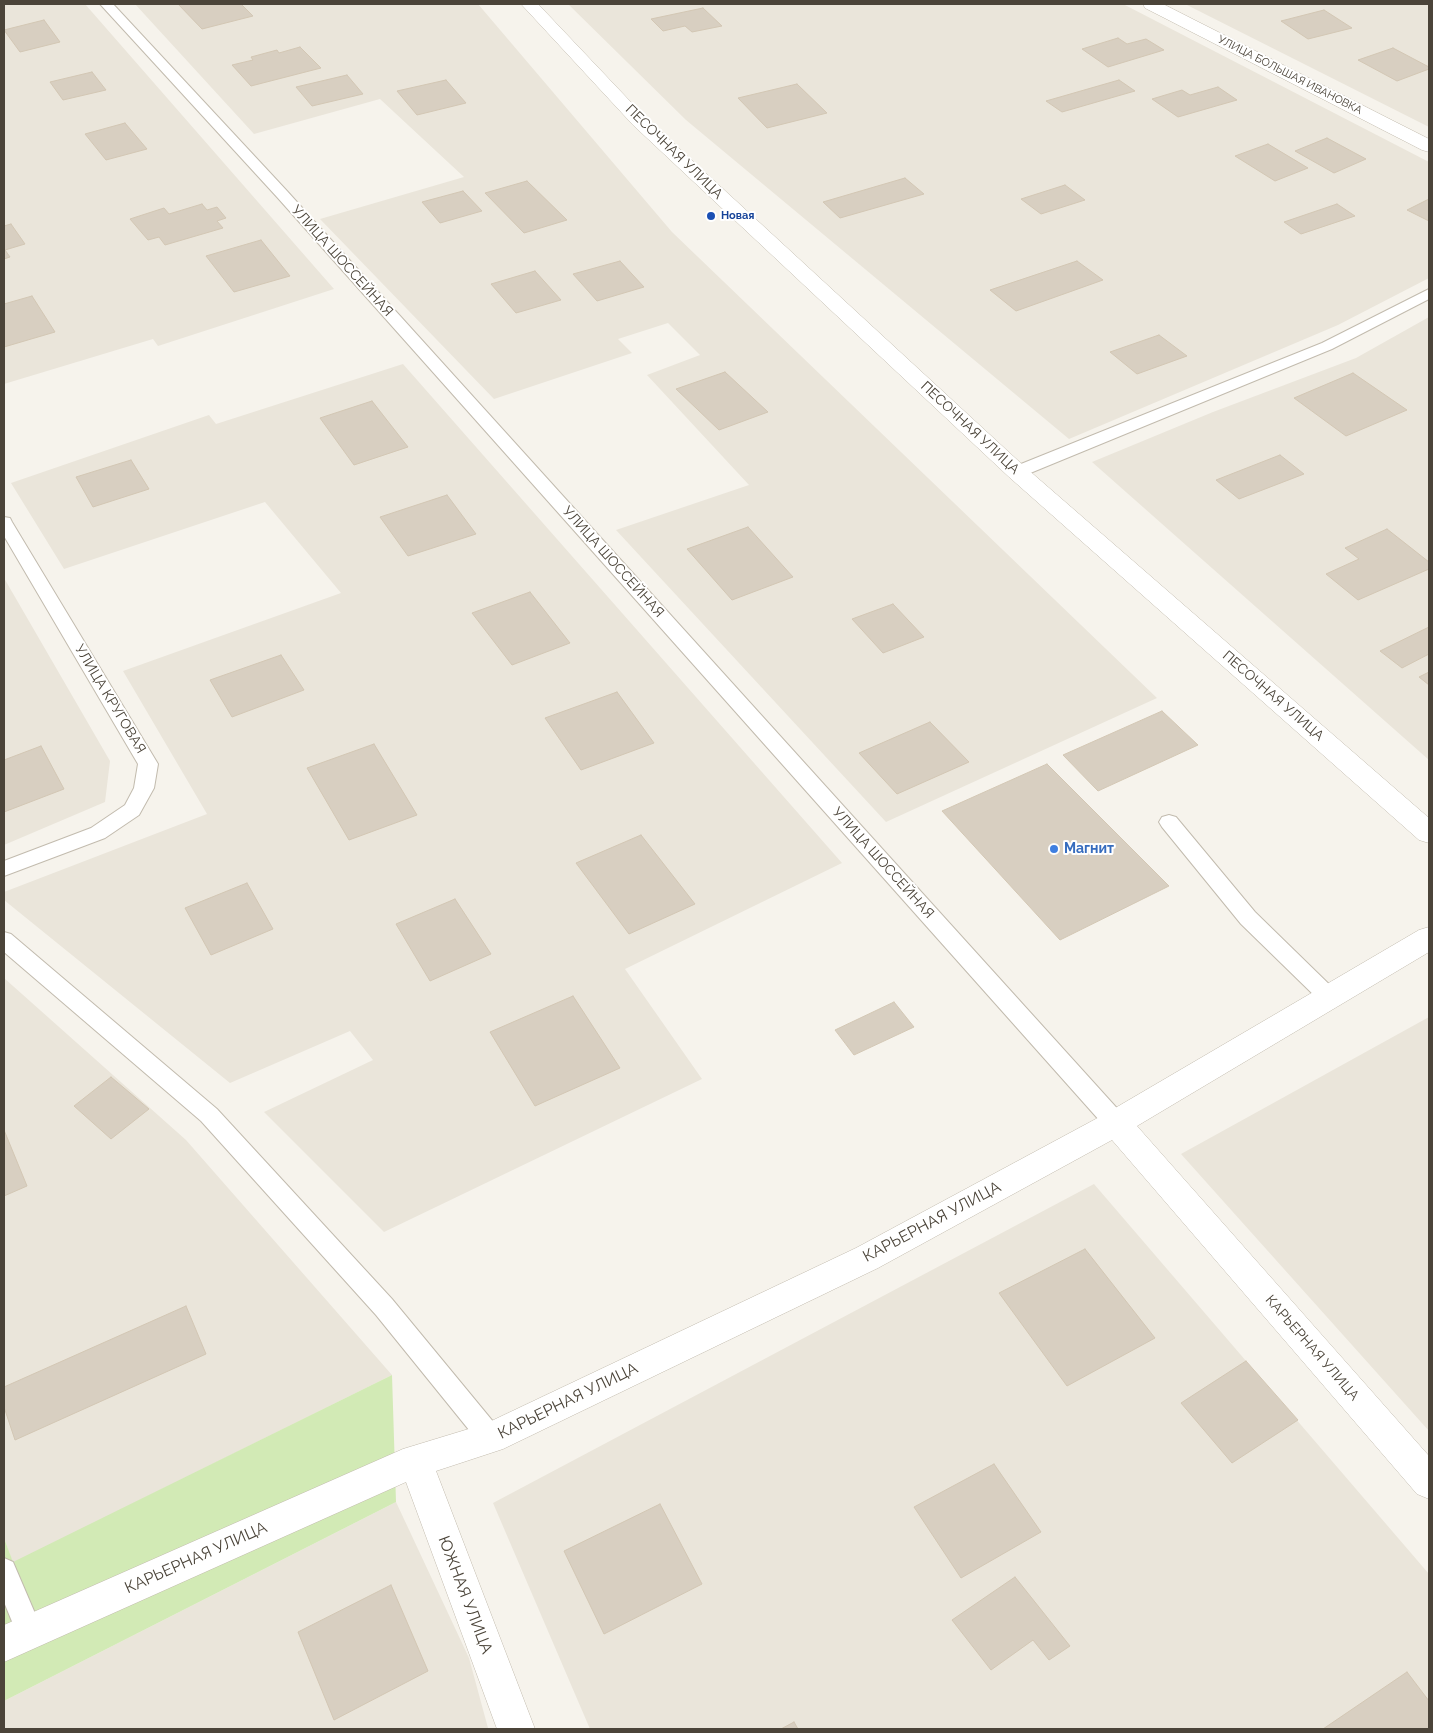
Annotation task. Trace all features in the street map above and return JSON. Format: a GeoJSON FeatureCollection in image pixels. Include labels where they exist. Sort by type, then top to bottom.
{"type":"FeatureCollection","features":[{"type":"Feature","properties":{"kind":"street","name":"ПЕСОЧНАЯ УЛИЦА"},"geometry":{"type":"LineString","coordinates":[[529,4],[639,121],[1017,472],[1429,833]]}},
{"type":"Feature","properties":{"kind":"street","name":"УЛИЦА БОЛЬШАЯ ИВАНОВКА"},"geometry":{"type":"LineString","coordinates":[[1151,4],[1429,146]]}},
{"type":"Feature","properties":{"kind":"street","name":"КАРЬЕРНАЯ УЛИЦА"},"geometry":{"type":"LineString","coordinates":[[17,1638],[415,1461],[491,1438],[867,1258],[1116,1122],[1429,938]]}},
{"type":"Feature","properties":{"kind":"street","name":"КАРЬЕРНАЯ УЛИЦА"},"geometry":{"type":"LineString","coordinates":[[1116,1122],[1429,1482]]}},
{"type":"Feature","properties":{"kind":"street","name":"ЮЖНАЯ УЛИЦА"},"geometry":{"type":"LineString","coordinates":[[415,1461],[516,1729]]}},
{"type":"Feature","properties":{"kind":"lane","name":"УЛИЦА ШОССЕЙНАЯ"},"geometry":{"type":"LineString","coordinates":[[106,4],[288,201],[1116,1122]]}},
{"type":"Feature","properties":{"kind":"lane"},"geometry":{"type":"LineString","coordinates":[[1017,472],[1327,346],[1429,293]]}},
{"type":"Feature","properties":{"kind":"lane","name":"УЛИЦА КРУГОВАЯ"},"geometry":{"type":"LineString","coordinates":[[4,522],[148,764],[144,788],[132,810],[98,833],[4,869]]}},
{"type":"Feature","properties":{"kind":"lane"},"geometry":{"type":"LineString","coordinates":[[1169,822],[1248,918],[1329,997]]}},
{"type":"Feature","properties":{"kind":"lane"},"geometry":{"type":"LineString","coordinates":[[4,940],[209,1115],[384,1308],[491,1438]]}},
{"type":"Feature","properties":{"kind":"lane"},"geometry":{"type":"LineString","coordinates":[[4,1571],[17,1638]]}},
{"type":"Feature","properties":{"kind":"shaded area"},"geometry":{"type":"Polygon","coordinates":[[[4,4],[85,4],[334,289],[158,346],[153,339],[4,384],[4,4]]]}},
{"type":"Feature","properties":{"kind":"shaded area"},"geometry":{"type":"Polygon","coordinates":[[[135,4],[478,4],[672,232],[1157,698],[886,822],[616,530],[749,485],[647,375],[700,355],[668,323],[618,339],[632,353],[494,399],[320,219],[464,177],[380,99],[254,134],[135,4]]]}},
{"type":"Feature","properties":{"kind":"shaded area"},"geometry":{"type":"Polygon","coordinates":[[[568,4],[1123,4],[1429,162],[1429,278],[1338,325],[1069,439],[686,120],[568,4]]]}},
{"type":"Feature","properties":{"kind":"shaded area"},"geometry":{"type":"Polygon","coordinates":[[[1185,4],[1429,4],[1429,127],[1185,4]]]}},
{"type":"Feature","properties":{"kind":"shaded area"},"geometry":{"type":"Polygon","coordinates":[[[1429,317],[1429,760],[1092,462],[1213,412],[1356,358],[1429,317]]]}},
{"type":"Feature","properties":{"kind":"shaded area"},"geometry":{"type":"Polygon","coordinates":[[[403,364],[842,863],[625,969],[702,1079],[384,1232],[264,1112],[373,1060],[350,1031],[230,1083],[4,900],[4,892],[207,814],[123,671],[341,593],[265,502],[64,569],[11,483],[209,415],[216,424],[403,364]]]}},
{"type":"Feature","properties":{"kind":"shaded area"},"geometry":{"type":"Polygon","coordinates":[[[4,578],[110,761],[105,802],[4,845],[4,578]]]}},
{"type":"Feature","properties":{"kind":"shaded area"},"geometry":{"type":"Polygon","coordinates":[[[4,978],[186,1140],[392,1375],[13,1563],[4,1538],[4,978]]]}},
{"type":"Feature","properties":{"kind":"shaded area"},"geometry":{"type":"Polygon","coordinates":[[[1429,1017],[1429,1431],[1181,1154],[1429,1017]]]}},
{"type":"Feature","properties":{"kind":"shaded area"},"geometry":{"type":"Polygon","coordinates":[[[1094,1184],[1429,1574],[1429,1729],[590,1729],[493,1503],[1094,1184]]]}},
{"type":"Feature","properties":{"kind":"shaded area"},"geometry":{"type":"Polygon","coordinates":[[[396,1502],[469,1658],[488,1728],[4,1729],[4,1701],[396,1502]]]}},
{"type":"Feature","properties":{"kind":"green space"},"geometry":{"type":"Polygon","coordinates":[[[392,1375],[396,1502],[4,1701],[4,1538],[13,1562],[392,1375]]]}},
{"type":"Feature","properties":{"kind":"building"},"geometry":{"type":"Polygon","coordinates":[[[178,4],[241,4],[253,16],[202,29],[178,4]]]}},
{"type":"Feature","properties":{"kind":"building"},"geometry":{"type":"Polygon","coordinates":[[[703,8],[722,26],[692,32],[685,26],[663,31],[651,19],[703,8]]]}},
{"type":"Feature","properties":{"kind":"building"},"geometry":{"type":"Polygon","coordinates":[[[1324,10],[1352,28],[1308,39],[1281,21],[1324,10]]]}},
{"type":"Feature","properties":{"kind":"building"},"geometry":{"type":"Polygon","coordinates":[[[44,20],[60,42],[20,52],[4,30],[44,20]]]}},
{"type":"Feature","properties":{"kind":"building"},"geometry":{"type":"Polygon","coordinates":[[[1118,38],[1127,44],[1146,39],[1164,50],[1108,67],[1082,49],[1118,38]]]}},
{"type":"Feature","properties":{"kind":"building"},"geometry":{"type":"Polygon","coordinates":[[[300,47],[321,68],[251,86],[232,65],[253,60],[251,57],[277,50],[279,53],[300,47]]]}},
{"type":"Feature","properties":{"kind":"building"},"geometry":{"type":"Polygon","coordinates":[[[1393,48],[1429,67],[1429,69],[1397,81],[1358,60],[1393,48]]]}},
{"type":"Feature","properties":{"kind":"building"},"geometry":{"type":"Polygon","coordinates":[[[92,72],[106,90],[63,100],[50,82],[92,72]]]}},
{"type":"Feature","properties":{"kind":"building"},"geometry":{"type":"Polygon","coordinates":[[[347,75],[363,94],[312,106],[296,87],[347,75]]]}},
{"type":"Feature","properties":{"kind":"building"},"geometry":{"type":"Polygon","coordinates":[[[446,80],[466,103],[417,115],[397,91],[446,80]]]}},
{"type":"Feature","properties":{"kind":"building"},"geometry":{"type":"Polygon","coordinates":[[[1119,80],[1135,91],[1062,112],[1046,101],[1119,80]]]}},
{"type":"Feature","properties":{"kind":"building"},"geometry":{"type":"Polygon","coordinates":[[[797,84],[827,113],[767,128],[738,98],[797,84]]]}},
{"type":"Feature","properties":{"kind":"building"},"geometry":{"type":"Polygon","coordinates":[[[1218,87],[1237,100],[1178,117],[1152,99],[1182,90],[1190,95],[1218,87]]]}},
{"type":"Feature","properties":{"kind":"building"},"geometry":{"type":"Polygon","coordinates":[[[125,123],[147,149],[106,160],[85,134],[125,123]]]}},
{"type":"Feature","properties":{"kind":"building"},"geometry":{"type":"Polygon","coordinates":[[[1327,138],[1366,159],[1334,173],[1295,151],[1327,138]]]}},
{"type":"Feature","properties":{"kind":"building"},"geometry":{"type":"Polygon","coordinates":[[[1268,144],[1308,168],[1275,181],[1235,156],[1268,144]]]}},
{"type":"Feature","properties":{"kind":"building"},"geometry":{"type":"Polygon","coordinates":[[[905,178],[924,194],[840,218],[823,202],[905,178]]]}},
{"type":"Feature","properties":{"kind":"building"},"geometry":{"type":"Polygon","coordinates":[[[527,181],[567,220],[524,233],[485,193],[527,181]]]}},
{"type":"Feature","properties":{"kind":"building"},"geometry":{"type":"Polygon","coordinates":[[[1065,185],[1085,200],[1041,214],[1021,199],[1065,185]]]}},
{"type":"Feature","properties":{"kind":"building"},"geometry":{"type":"Polygon","coordinates":[[[463,191],[482,211],[440,223],[422,202],[463,191]]]}},
{"type":"Feature","properties":{"kind":"building"},"geometry":{"type":"Polygon","coordinates":[[[1429,199],[1429,221],[1407,210],[1429,199]]]}},
{"type":"Feature","properties":{"kind":"building"},"geometry":{"type":"Polygon","coordinates":[[[202,204],[207,210],[217,207],[226,218],[217,221],[223,228],[165,245],[159,237],[148,240],[130,219],[164,208],[169,214],[202,204]]]}},
{"type":"Feature","properties":{"kind":"building"},"geometry":{"type":"Polygon","coordinates":[[[1337,204],[1355,216],[1301,234],[1284,222],[1337,204]]]}},
{"type":"Feature","properties":{"kind":"building"},"geometry":{"type":"Polygon","coordinates":[[[11,224],[25,244],[5,250],[10,257],[4,259],[4,226],[11,224]]]}},
{"type":"Feature","properties":{"kind":"building"},"geometry":{"type":"Polygon","coordinates":[[[261,240],[290,276],[234,292],[206,256],[261,240]]]}},
{"type":"Feature","properties":{"kind":"building"},"geometry":{"type":"Polygon","coordinates":[[[620,261],[644,287],[597,301],[573,274],[620,261]]]}},
{"type":"Feature","properties":{"kind":"building"},"geometry":{"type":"Polygon","coordinates":[[[1077,261],[1103,280],[1016,311],[990,290],[1077,261]]]}},
{"type":"Feature","properties":{"kind":"building"},"geometry":{"type":"Polygon","coordinates":[[[535,271],[561,300],[516,313],[491,284],[535,271]]]}},
{"type":"Feature","properties":{"kind":"building"},"geometry":{"type":"Polygon","coordinates":[[[32,296],[55,332],[4,347],[4,304],[32,296]]]}},
{"type":"Feature","properties":{"kind":"building"},"geometry":{"type":"Polygon","coordinates":[[[1159,335],[1187,356],[1137,374],[1110,352],[1159,335]]]}},
{"type":"Feature","properties":{"kind":"building"},"geometry":{"type":"Polygon","coordinates":[[[725,372],[768,412],[719,430],[676,389],[725,372]]]}},
{"type":"Feature","properties":{"kind":"building"},"geometry":{"type":"Polygon","coordinates":[[[1353,373],[1407,410],[1346,436],[1294,398],[1353,373]]]}},
{"type":"Feature","properties":{"kind":"building"},"geometry":{"type":"Polygon","coordinates":[[[372,401],[408,447],[354,465],[320,418],[372,401]]]}},
{"type":"Feature","properties":{"kind":"building"},"geometry":{"type":"Polygon","coordinates":[[[1280,455],[1304,474],[1239,499],[1216,480],[1280,455]]]}},
{"type":"Feature","properties":{"kind":"building"},"geometry":{"type":"Polygon","coordinates":[[[131,460],[149,489],[93,507],[76,477],[131,460]]]}},
{"type":"Feature","properties":{"kind":"building"},"geometry":{"type":"Polygon","coordinates":[[[447,495],[476,534],[408,556],[380,517],[447,495]]]}},
{"type":"Feature","properties":{"kind":"building"},"geometry":{"type":"Polygon","coordinates":[[[748,527],[793,577],[732,600],[687,549],[748,527]]]}},
{"type":"Feature","properties":{"kind":"building"},"geometry":{"type":"Polygon","coordinates":[[[1387,529],[1429,562],[1429,569],[1358,600],[1326,574],[1359,559],[1345,548],[1387,529]]]}},
{"type":"Feature","properties":{"kind":"building"},"geometry":{"type":"Polygon","coordinates":[[[530,592],[570,643],[512,665],[472,613],[530,592]]]}},
{"type":"Feature","properties":{"kind":"building"},"geometry":{"type":"Polygon","coordinates":[[[893,604],[924,637],[883,653],[852,619],[893,604]]]}},
{"type":"Feature","properties":{"kind":"building"},"geometry":{"type":"Polygon","coordinates":[[[1429,627],[1429,654],[1402,668],[1380,651],[1429,627]]]}},
{"type":"Feature","properties":{"kind":"building"},"geometry":{"type":"Polygon","coordinates":[[[281,655],[304,690],[232,717],[210,680],[281,655]]]}},
{"type":"Feature","properties":{"kind":"building"},"geometry":{"type":"Polygon","coordinates":[[[1429,672],[1429,685],[1419,677],[1429,672]]]}},
{"type":"Feature","properties":{"kind":"building"},"geometry":{"type":"Polygon","coordinates":[[[617,692],[654,743],[581,770],[545,718],[617,692]]]}},
{"type":"Feature","properties":{"kind":"building"},"geometry":{"type":"Polygon","coordinates":[[[1162,711],[1198,745],[1098,791],[1063,755],[1162,711]]]}},
{"type":"Feature","properties":{"kind":"building"},"geometry":{"type":"Polygon","coordinates":[[[930,722],[969,762],[897,794],[859,753],[930,722]]]}},
{"type":"Feature","properties":{"kind":"building"},"geometry":{"type":"Polygon","coordinates":[[[374,744],[417,815],[349,840],[307,768],[374,744]]]}},
{"type":"Feature","properties":{"kind":"building"},"geometry":{"type":"Polygon","coordinates":[[[41,746],[64,789],[4,812],[4,760],[41,746]]]}},
{"type":"Feature","properties":{"kind":"building","name":"Магнит"},"geometry":{"type":"Polygon","coordinates":[[[1047,764],[1169,886],[1060,940],[942,811],[1047,764]]]}},
{"type":"Feature","properties":{"kind":"building"},"geometry":{"type":"Polygon","coordinates":[[[641,835],[695,904],[629,934],[576,863],[641,835]]]}},
{"type":"Feature","properties":{"kind":"building"},"geometry":{"type":"Polygon","coordinates":[[[247,883],[273,929],[211,955],[185,908],[247,883]]]}},
{"type":"Feature","properties":{"kind":"building"},"geometry":{"type":"Polygon","coordinates":[[[455,899],[491,954],[430,981],[396,924],[455,899]]]}},
{"type":"Feature","properties":{"kind":"building"},"geometry":{"type":"Polygon","coordinates":[[[573,996],[620,1068],[535,1106],[490,1032],[573,996]]]}},
{"type":"Feature","properties":{"kind":"building"},"geometry":{"type":"Polygon","coordinates":[[[894,1002],[914,1027],[854,1055],[835,1030],[894,1002]]]}},
{"type":"Feature","properties":{"kind":"building"},"geometry":{"type":"Polygon","coordinates":[[[111,1077],[149,1109],[111,1139],[74,1106],[111,1077]]]}},
{"type":"Feature","properties":{"kind":"building"},"geometry":{"type":"Polygon","coordinates":[[[4,1130],[27,1186],[4,1196],[4,1130]]]}},
{"type":"Feature","properties":{"kind":"building"},"geometry":{"type":"Polygon","coordinates":[[[1085,1249],[1155,1338],[1067,1386],[999,1293],[1085,1249]]]}},
{"type":"Feature","properties":{"kind":"building"},"geometry":{"type":"Polygon","coordinates":[[[186,1306],[206,1354],[15,1440],[4,1407],[4,1387],[186,1306]]]}},
{"type":"Feature","properties":{"kind":"building"},"geometry":{"type":"Polygon","coordinates":[[[1246,1361],[1298,1420],[1232,1463],[1181,1403],[1246,1361]]]}},
{"type":"Feature","properties":{"kind":"building"},"geometry":{"type":"Polygon","coordinates":[[[994,1464],[1041,1532],[961,1578],[914,1507],[994,1464]]]}},
{"type":"Feature","properties":{"kind":"building"},"geometry":{"type":"Polygon","coordinates":[[[660,1504],[702,1584],[604,1634],[564,1551],[660,1504]]]}},
{"type":"Feature","properties":{"kind":"building"},"geometry":{"type":"Polygon","coordinates":[[[1015,1577],[1070,1646],[1049,1660],[1033,1640],[991,1670],[952,1620],[1015,1577]]]}},
{"type":"Feature","properties":{"kind":"building"},"geometry":{"type":"Polygon","coordinates":[[[391,1585],[428,1671],[334,1720],[298,1632],[391,1585]]]}},
{"type":"Feature","properties":{"kind":"building"},"geometry":{"type":"Polygon","coordinates":[[[1407,1672],[1429,1701],[1429,1729],[1323,1729],[1407,1672]]]}},
{"type":"Feature","properties":{"kind":"building"},"geometry":{"type":"Polygon","coordinates":[[[794,1722],[798,1729],[781,1729],[794,1722]]]}},
{"type":"Feature","properties":{"kind":"place","name":"Новая"},"geometry":{"type":"Point","coordinates":[711,216]}},
{"type":"Feature","properties":{"kind":"place","name":"Магнит"},"geometry":{"type":"Point","coordinates":[1054,849]}}]}
